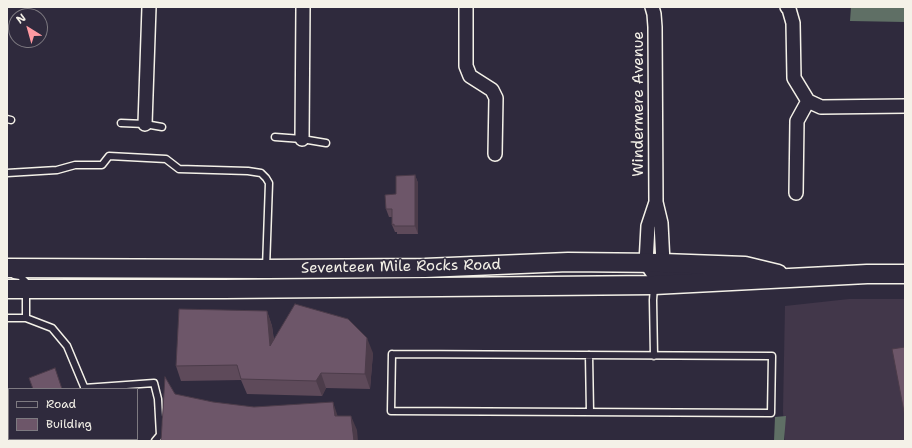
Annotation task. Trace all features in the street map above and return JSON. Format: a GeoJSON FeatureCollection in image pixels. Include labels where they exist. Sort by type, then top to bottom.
{"type":"FeatureCollection","features":[{"type":"Feature","properties":{"kind":"main road","name":"Seventeen Mile Rocks Road"},"geometry":{"type":"LineString","coordinates":[[7,268],[425,268],[568,262],[744,281],[867,274],[905,274]]}},
{"type":"Feature","properties":{"kind":"main road","name":"Seventeen Mile Rocks Road"},"geometry":{"type":"LineString","coordinates":[[7,289],[224,289],[480,286],[654,271],[745,266],[794,279]]}},
{"type":"Feature","properties":{"kind":"street"},"geometry":{"type":"LineString","coordinates":[[145,124],[149,7]]}},
{"type":"Feature","properties":{"kind":"street"},"geometry":{"type":"LineString","coordinates":[[302,139],[303,7]]}},
{"type":"Feature","properties":{"kind":"street"},"geometry":{"type":"LineString","coordinates":[[466,7],[466,66],[470,76],[492,90],[496,98],[495,154]]}},
{"type":"Feature","properties":{"kind":"street","name":"Windermere Avenue"},"geometry":{"type":"LineString","coordinates":[[652,7],[655,27],[656,202],[648,226],[654,271]]}},
{"type":"Feature","properties":{"kind":"street"},"geometry":{"type":"LineString","coordinates":[[787,7],[793,23],[794,78],[808,101],[821,107],[905,106]]}},
{"type":"Feature","properties":{"kind":"street"},"geometry":{"type":"LineString","coordinates":[[796,193],[797,121],[808,101]]}},
{"type":"Feature","properties":{"kind":"lane"},"geometry":{"type":"LineString","coordinates":[[121,123],[145,124],[162,127]]}},
{"type":"Feature","properties":{"kind":"lane"},"geometry":{"type":"LineString","coordinates":[[275,137],[326,143]]}},
{"type":"Feature","properties":{"kind":"lane"},"geometry":{"type":"LineString","coordinates":[[7,173],[57,170],[75,165],[102,165],[109,156],[166,159],[179,169],[248,171],[261,173],[269,183],[266,269]]}},
{"type":"Feature","properties":{"kind":"lane"},"geometry":{"type":"LineString","coordinates":[[654,271],[654,356]]}},
{"type":"Feature","properties":{"kind":"lane"},"geometry":{"type":"LineString","coordinates":[[7,273],[20,276],[26,282],[26,318]]}},
{"type":"Feature","properties":{"kind":"lane"},"geometry":{"type":"LineString","coordinates":[[7,318],[26,318],[52,328],[67,346],[84,388]]}},
{"type":"Feature","properties":{"kind":"lane"},"geometry":{"type":"LineString","coordinates":[[392,354],[589,355],[772,356],[771,413],[391,411],[392,354]]}},
{"type":"Feature","properties":{"kind":"lane"},"geometry":{"type":"LineString","coordinates":[[589,355],[590,412]]}},
{"type":"Feature","properties":{"kind":"lane"},"geometry":{"type":"LineString","coordinates":[[96,388],[154,383],[158,399],[160,435],[156,441]]}},
{"type":"Feature","properties":{"kind":"shaded area"},"geometry":{"type":"Polygon","coordinates":[[[849,299],[905,299],[905,441],[785,441],[783,411],[785,306],[849,299]]]}},
{"type":"Feature","properties":{"kind":"green space"},"geometry":{"type":"Polygon","coordinates":[[[851,7],[905,7],[905,22],[850,21],[851,7]]]}},
{"type":"Feature","properties":{"kind":"green space"},"geometry":{"type":"Polygon","coordinates":[[[786,416],[784,441],[774,441],[775,417],[786,416]]]}},
{"type":"Feature","properties":{"kind":"building"},"geometry":{"type":"Polygon","coordinates":[[[415,175],[415,226],[394,226],[394,224],[392,225],[392,209],[386,209],[385,195],[396,194],[396,176],[415,175]]]}},
{"type":"Feature","properties":{"kind":"building"},"geometry":{"type":"Polygon","coordinates":[[[295,304],[348,319],[367,338],[365,374],[321,373],[316,381],[241,379],[237,365],[176,366],[179,309],[267,311],[270,346],[295,304]]]}},
{"type":"Feature","properties":{"kind":"building"},"geometry":{"type":"Polygon","coordinates":[[[905,347],[905,417],[892,349],[905,347]]]}},
{"type":"Feature","properties":{"kind":"building"},"geometry":{"type":"Polygon","coordinates":[[[55,368],[62,388],[33,388],[29,378],[55,368]]]}},
{"type":"Feature","properties":{"kind":"building"},"geometry":{"type":"Polygon","coordinates":[[[165,377],[175,394],[213,402],[254,407],[333,402],[335,416],[351,416],[354,441],[161,441],[165,377]]]}},
{"type":"Feature","properties":{"kind":"building"},"geometry":{"type":"Polygon","coordinates":[[[7,396],[8,396],[8,426],[7,396]]]}},
{"type":"Feature","properties":{"kind":"building"},"geometry":{"type":"Polygon","coordinates":[[[20,440],[20,441],[7,441],[20,440]]]}},
{"type":"Feature","properties":{"kind":"building"},"geometry":{"type":"Polygon","coordinates":[[[62,440],[105,441],[63,441],[62,440]]]}}]}
